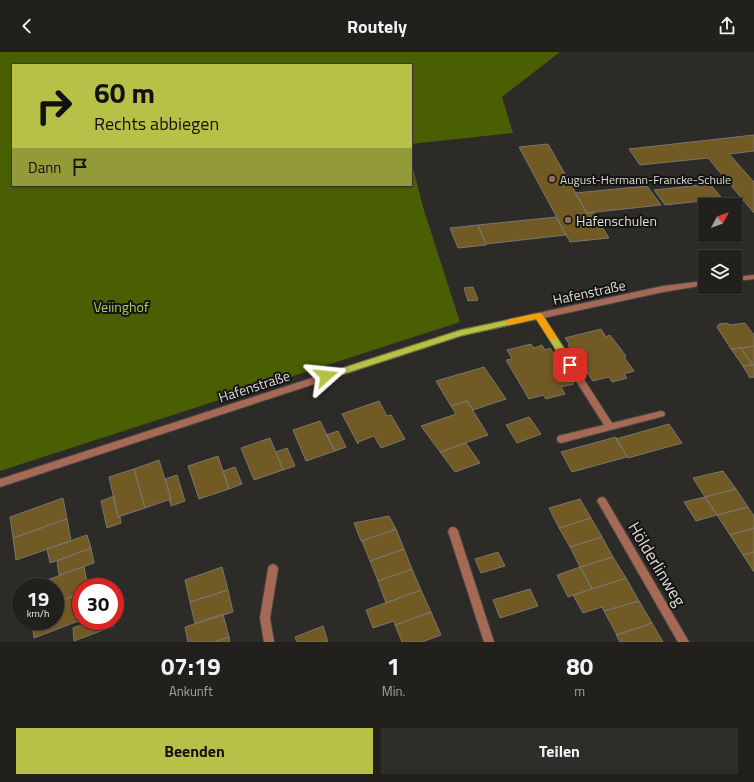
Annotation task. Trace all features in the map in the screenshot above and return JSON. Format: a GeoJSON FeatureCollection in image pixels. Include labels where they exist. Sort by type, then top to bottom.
{"type":"FeatureCollection","features":[{"type":"Feature","properties":{"kind":"street"},"geometry":{"type":"LineString","coordinates":[[742,278],[754,277]]}},
{"type":"Feature","properties":{"kind":"street","name":"Hafenstraße"},"geometry":{"type":"LineString","coordinates":[[0,483],[460,333],[663,289],[698,284]]}},
{"type":"Feature","properties":{"kind":"street"},"geometry":{"type":"LineString","coordinates":[[539,316],[610,427]]}},
{"type":"Feature","properties":{"kind":"street"},"geometry":{"type":"LineString","coordinates":[[561,439],[661,414]]}},
{"type":"Feature","properties":{"kind":"street","name":"Hölderlinweg"},"geometry":{"type":"LineString","coordinates":[[602,501],[684,642]]}},
{"type":"Feature","properties":{"kind":"street"},"geometry":{"type":"LineString","coordinates":[[453,531],[489,642]]}},
{"type":"Feature","properties":{"kind":"street"},"geometry":{"type":"LineString","coordinates":[[269,642],[265,618],[274,568]]}},
{"type":"Feature","properties":{"kind":"green space","name":"Veiinghof"},"geometry":{"type":"Polygon","coordinates":[[[0,52],[560,52],[502,97],[513,133],[412,144],[412,64],[12,64],[12,186],[412,186],[412,164],[423,207],[460,322],[0,471],[0,52]]]}},
{"type":"Feature","properties":{"kind":"building"},"geometry":{"type":"Polygon","coordinates":[[[754,135],[754,151],[729,154],[754,182],[754,213],[708,158],[640,165],[629,149],[754,135]]]}},
{"type":"Feature","properties":{"kind":"building","name":"August-Hermann-Francke-Schule"},"geometry":{"type":"Polygon","coordinates":[[[548,144],[587,213],[593,212],[609,238],[570,242],[519,147],[548,144]]]}},
{"type":"Feature","properties":{"kind":"building"},"geometry":{"type":"Polygon","coordinates":[[[710,184],[722,198],[698,198],[698,201],[665,205],[654,190],[710,184]]]}},
{"type":"Feature","properties":{"kind":"building"},"geometry":{"type":"Polygon","coordinates":[[[647,186],[661,205],[587,213],[575,193],[647,186]]]}},
{"type":"Feature","properties":{"kind":"building","name":"August-Hermann-Francke-Schule"},"geometry":{"type":"Polygon","coordinates":[[[556,217],[566,235],[486,244],[478,225],[556,217]]]}},
{"type":"Feature","properties":{"kind":"building"},"geometry":{"type":"Polygon","coordinates":[[[478,225],[486,245],[458,248],[450,228],[478,225]]]}},
{"type":"Feature","properties":{"kind":"building"},"geometry":{"type":"Polygon","coordinates":[[[473,287],[478,300],[468,301],[464,288],[473,287]]]}},
{"type":"Feature","properties":{"kind":"building"},"geometry":{"type":"Polygon","coordinates":[[[726,323],[731,325],[745,323],[754,335],[754,346],[731,349],[717,327],[719,324],[726,323]]]}},
{"type":"Feature","properties":{"kind":"building"},"geometry":{"type":"Polygon","coordinates":[[[601,329],[606,337],[610,335],[626,356],[624,357],[634,371],[624,374],[627,378],[612,382],[609,377],[593,381],[568,345],[570,345],[565,338],[601,329]]]}},
{"type":"Feature","properties":{"kind":"building"},"geometry":{"type":"Polygon","coordinates":[[[531,344],[534,348],[542,345],[545,350],[550,348],[574,384],[561,387],[565,394],[546,399],[543,395],[529,399],[506,360],[512,359],[507,350],[531,344]]]}},
{"type":"Feature","properties":{"kind":"building"},"geometry":{"type":"Polygon","coordinates":[[[754,346],[754,365],[753,365],[741,348],[754,346]]]}},
{"type":"Feature","properties":{"kind":"building"},"geometry":{"type":"Polygon","coordinates":[[[741,348],[752,365],[743,366],[731,349],[741,348]]]}},
{"type":"Feature","properties":{"kind":"building"},"geometry":{"type":"Polygon","coordinates":[[[754,365],[754,377],[750,378],[743,366],[754,365]]]}},
{"type":"Feature","properties":{"kind":"building"},"geometry":{"type":"Polygon","coordinates":[[[484,367],[506,399],[473,410],[467,401],[451,406],[436,381],[484,367]]]}},
{"type":"Feature","properties":{"kind":"building"},"geometry":{"type":"Polygon","coordinates":[[[379,401],[387,416],[391,415],[405,439],[381,448],[374,436],[358,442],[358,444],[342,414],[379,401]]]}},
{"type":"Feature","properties":{"kind":"building"},"geometry":{"type":"Polygon","coordinates":[[[467,401],[488,435],[440,452],[421,426],[456,414],[451,406],[467,401]]]}},
{"type":"Feature","properties":{"kind":"building"},"geometry":{"type":"Polygon","coordinates":[[[529,417],[541,434],[517,443],[506,425],[529,417]]]}},
{"type":"Feature","properties":{"kind":"building"},"geometry":{"type":"Polygon","coordinates":[[[320,421],[335,451],[306,461],[293,430],[320,421]]]}},
{"type":"Feature","properties":{"kind":"building"},"geometry":{"type":"Polygon","coordinates":[[[669,424],[682,443],[628,458],[616,439],[669,424]]]}},
{"type":"Feature","properties":{"kind":"building"},"geometry":{"type":"Polygon","coordinates":[[[338,431],[346,447],[335,451],[326,435],[338,431]]]}},
{"type":"Feature","properties":{"kind":"building"},"geometry":{"type":"Polygon","coordinates":[[[616,437],[627,457],[572,472],[561,452],[616,437]]]}},
{"type":"Feature","properties":{"kind":"building"},"geometry":{"type":"Polygon","coordinates":[[[270,438],[283,470],[254,480],[241,448],[270,438]]]}},
{"type":"Feature","properties":{"kind":"building"},"geometry":{"type":"Polygon","coordinates":[[[466,443],[480,463],[455,472],[440,452],[466,443]]]}},
{"type":"Feature","properties":{"kind":"building"},"geometry":{"type":"Polygon","coordinates":[[[287,448],[295,466],[283,470],[276,452],[287,448]]]}},
{"type":"Feature","properties":{"kind":"building"},"geometry":{"type":"Polygon","coordinates":[[[218,456],[229,489],[199,499],[188,466],[218,456]]]}},
{"type":"Feature","properties":{"kind":"building"},"geometry":{"type":"Polygon","coordinates":[[[159,460],[171,499],[145,508],[134,469],[159,460]]]}},
{"type":"Feature","properties":{"kind":"building"},"geometry":{"type":"Polygon","coordinates":[[[235,467],[242,484],[229,489],[223,471],[235,467]]]}},
{"type":"Feature","properties":{"kind":"building"},"geometry":{"type":"Polygon","coordinates":[[[134,469],[145,508],[118,517],[109,477],[134,469]]]}},
{"type":"Feature","properties":{"kind":"building"},"geometry":{"type":"Polygon","coordinates":[[[723,471],[736,489],[705,497],[693,478],[723,471]]]}},
{"type":"Feature","properties":{"kind":"building"},"geometry":{"type":"Polygon","coordinates":[[[177,475],[185,501],[171,506],[169,499],[171,499],[165,479],[177,475]]]}},
{"type":"Feature","properties":{"kind":"building"},"geometry":{"type":"Polygon","coordinates":[[[736,489],[748,507],[717,515],[705,497],[736,489]]]}},
{"type":"Feature","properties":{"kind":"building"},"geometry":{"type":"Polygon","coordinates":[[[114,496],[118,517],[120,517],[121,523],[107,528],[101,501],[114,496]]]}},
{"type":"Feature","properties":{"kind":"building"},"geometry":{"type":"Polygon","coordinates":[[[705,497],[717,515],[696,521],[684,502],[705,497]]]}},
{"type":"Feature","properties":{"kind":"building"},"geometry":{"type":"Polygon","coordinates":[[[63,498],[67,519],[13,538],[10,517],[63,498]]]}},
{"type":"Feature","properties":{"kind":"building"},"geometry":{"type":"Polygon","coordinates":[[[580,499],[591,518],[559,528],[549,508],[580,499]]]}},
{"type":"Feature","properties":{"kind":"building"},"geometry":{"type":"Polygon","coordinates":[[[748,507],[754,516],[754,528],[730,535],[717,515],[748,507]]]}},
{"type":"Feature","properties":{"kind":"building"},"geometry":{"type":"Polygon","coordinates":[[[389,516],[396,529],[361,541],[354,523],[389,516]]]}},
{"type":"Feature","properties":{"kind":"building"},"geometry":{"type":"Polygon","coordinates":[[[591,518],[602,537],[570,547],[559,528],[591,518]]]}},
{"type":"Feature","properties":{"kind":"building"},"geometry":{"type":"Polygon","coordinates":[[[67,519],[71,541],[16,560],[13,538],[67,519]]]}},
{"type":"Feature","properties":{"kind":"building"},"geometry":{"type":"Polygon","coordinates":[[[754,528],[754,552],[743,555],[730,535],[754,528]]]}},
{"type":"Feature","properties":{"kind":"building"},"geometry":{"type":"Polygon","coordinates":[[[396,529],[404,549],[370,561],[362,541],[396,529]]]}},
{"type":"Feature","properties":{"kind":"building"},"geometry":{"type":"Polygon","coordinates":[[[87,535],[91,548],[50,563],[47,549],[87,535]]]}},
{"type":"Feature","properties":{"kind":"building"},"geometry":{"type":"Polygon","coordinates":[[[602,537],[613,557],[580,567],[570,547],[602,537]]]}},
{"type":"Feature","properties":{"kind":"building"},"geometry":{"type":"Polygon","coordinates":[[[91,548],[94,563],[59,575],[57,561],[91,548]]]}},
{"type":"Feature","properties":{"kind":"building"},"geometry":{"type":"Polygon","coordinates":[[[404,549],[412,569],[378,581],[370,561],[404,549]]]}},
{"type":"Feature","properties":{"kind":"building"},"geometry":{"type":"Polygon","coordinates":[[[498,552],[505,566],[481,573],[475,559],[498,552]]]}},
{"type":"Feature","properties":{"kind":"building"},"geometry":{"type":"Polygon","coordinates":[[[754,552],[754,572],[743,555],[754,552]]]}},
{"type":"Feature","properties":{"kind":"building"},"geometry":{"type":"Polygon","coordinates":[[[613,557],[626,578],[592,589],[580,567],[613,557]]]}},
{"type":"Feature","properties":{"kind":"building"},"geometry":{"type":"Polygon","coordinates":[[[84,567],[86,578],[72,578],[72,596],[64,600],[64,578],[53,578],[84,567]]]}},
{"type":"Feature","properties":{"kind":"building"},"geometry":{"type":"Polygon","coordinates":[[[222,567],[228,590],[190,602],[185,580],[222,567]]]}},
{"type":"Feature","properties":{"kind":"building"},"geometry":{"type":"Polygon","coordinates":[[[580,567],[592,589],[568,597],[557,575],[580,567]]]}},
{"type":"Feature","properties":{"kind":"building"},"geometry":{"type":"Polygon","coordinates":[[[412,569],[421,590],[386,603],[378,581],[412,569]]]}},
{"type":"Feature","properties":{"kind":"building"},"geometry":{"type":"Polygon","coordinates":[[[626,578],[639,601],[604,611],[602,607],[583,613],[573,595],[626,578]]]}},
{"type":"Feature","properties":{"kind":"building"},"geometry":{"type":"Polygon","coordinates":[[[530,589],[538,606],[500,618],[493,600],[530,589]]]}},
{"type":"Feature","properties":{"kind":"building"},"geometry":{"type":"Polygon","coordinates":[[[228,590],[233,612],[195,624],[190,602],[228,590]]]}},
{"type":"Feature","properties":{"kind":"building"},"geometry":{"type":"Polygon","coordinates":[[[421,590],[431,612],[395,625],[394,621],[373,628],[366,610],[421,590]]]}},
{"type":"Feature","properties":{"kind":"building"},"geometry":{"type":"Polygon","coordinates":[[[72,596],[72,623],[64,627],[64,600],[72,596]]]}},
{"type":"Feature","properties":{"kind":"building"},"geometry":{"type":"Polygon","coordinates":[[[639,601],[652,623],[617,635],[604,611],[639,601]]]}},
{"type":"Feature","properties":{"kind":"building"},"geometry":{"type":"Polygon","coordinates":[[[431,612],[441,635],[422,642],[402,642],[395,625],[431,612]]]}},
{"type":"Feature","properties":{"kind":"building"},"geometry":{"type":"Polygon","coordinates":[[[223,614],[229,637],[214,642],[188,642],[185,627],[223,614]]]}},
{"type":"Feature","properties":{"kind":"building"},"geometry":{"type":"Polygon","coordinates":[[[652,623],[663,642],[620,642],[616,635],[652,623]]]}},
{"type":"Feature","properties":{"kind":"building"},"geometry":{"type":"Polygon","coordinates":[[[323,626],[328,642],[297,642],[295,637],[323,626]]]}},
{"type":"Feature","properties":{"kind":"building"},"geometry":{"type":"Polygon","coordinates":[[[33,630],[55,630],[34,638],[33,630]]]}},
{"type":"Feature","properties":{"kind":"building"},"geometry":{"type":"Polygon","coordinates":[[[73,630],[103,630],[74,641],[73,630]]]}},
{"type":"Feature","properties":{"kind":"building"},"geometry":{"type":"Polygon","coordinates":[[[229,637],[230,642],[214,642],[229,637]]]}},
{"type":"Feature","properties":{"kind":"slow traffic"},"geometry":{"type":"LineString","coordinates":[[510,322],[539,316],[553,338]]}},
{"type":"Feature","properties":{"kind":"place","name":"August-Hermann-Francke-Schule"},"geometry":{"type":"Point","coordinates":[552,179]}},
{"type":"Feature","properties":{"kind":"place","name":"Hafenschulen"},"geometry":{"type":"Point","coordinates":[568,220]}},
{"type":"Feature","properties":{"kind":"route"},"geometry":{"type":"LineString","coordinates":[[326,376],[460,333],[539,316],[570,365]]}}]}
